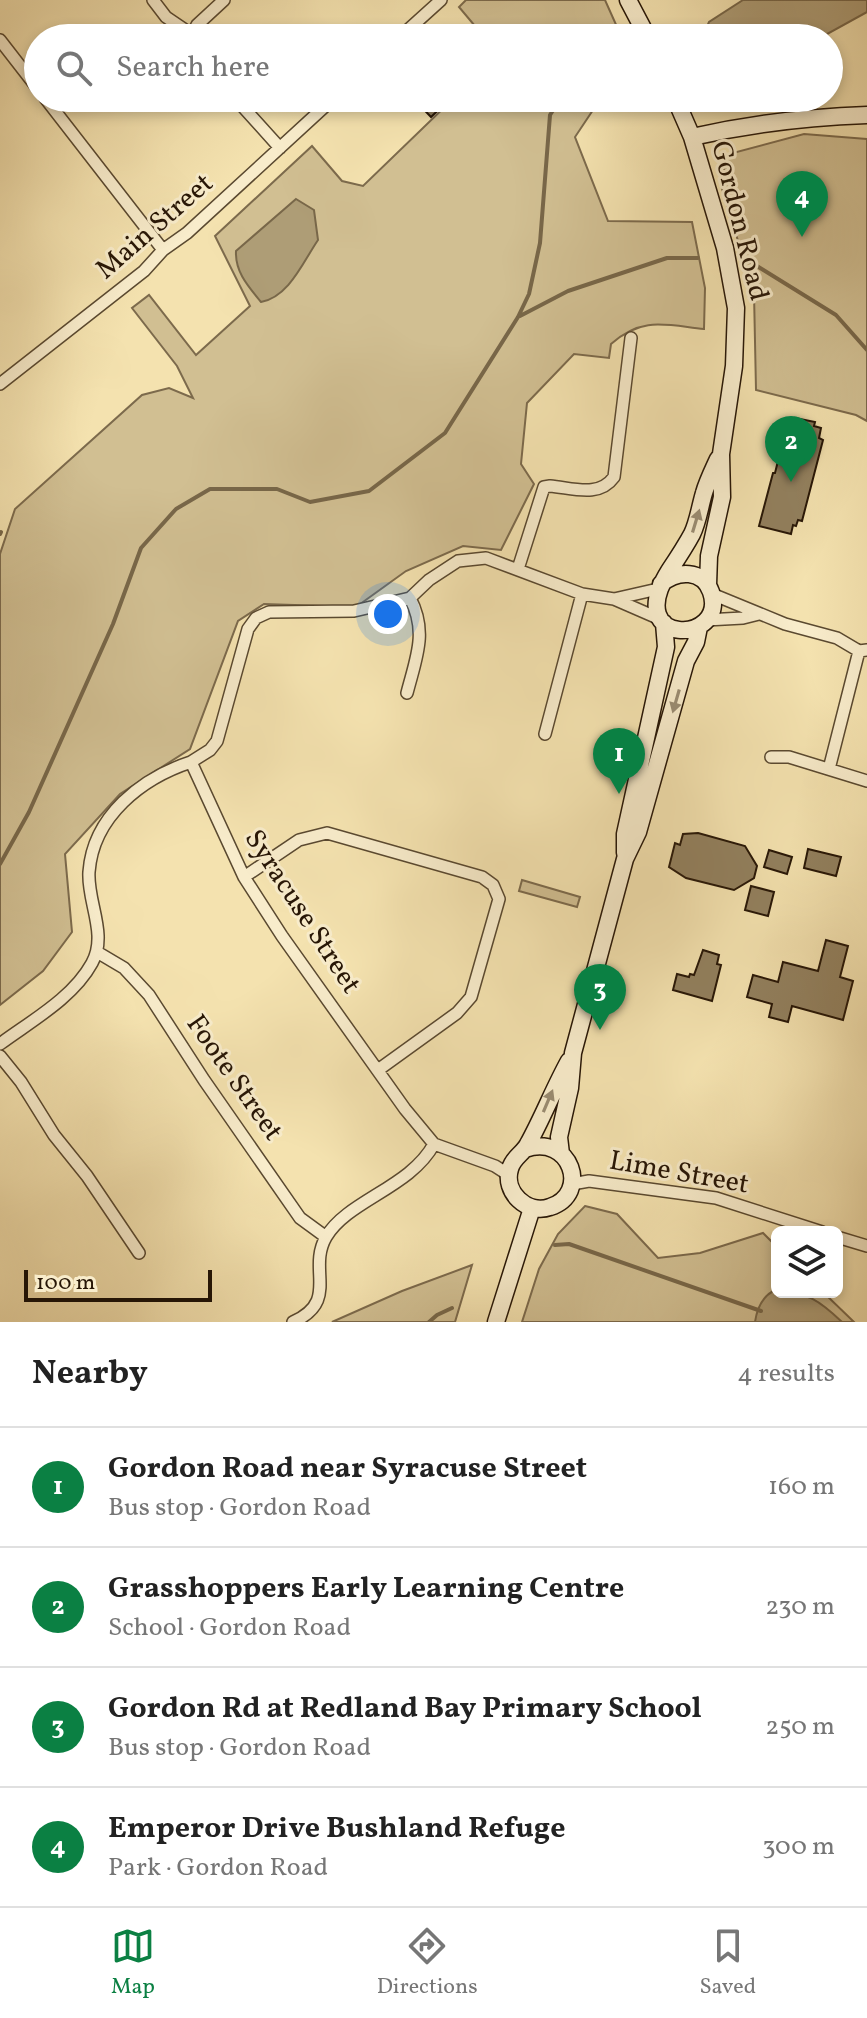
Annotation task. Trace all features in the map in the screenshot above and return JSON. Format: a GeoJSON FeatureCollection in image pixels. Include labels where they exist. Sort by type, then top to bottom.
{"type":"FeatureCollection","features":[{"type":"Feature","properties":{"kind":"street"},"geometry":{"type":"LineString","coordinates":[[153,0],[175,24]]}},
{"type":"Feature","properties":{"kind":"street"},"geometry":{"type":"LineString","coordinates":[[201,24],[224,0]]}},
{"type":"Feature","properties":{"kind":"street"},"geometry":{"type":"LineString","coordinates":[[414,24],[441,0]]}},
{"type":"Feature","properties":{"kind":"street"},"geometry":{"type":"LineString","coordinates":[[628,0],[641,24]]}},
{"type":"Feature","properties":{"kind":"street"},"geometry":{"type":"LineString","coordinates":[[0,40],[24,71]]}},
{"type":"Feature","properties":{"kind":"street"},"geometry":{"type":"LineString","coordinates":[[56,112],[163,250]]}},
{"type":"Feature","properties":{"kind":"street"},"geometry":{"type":"LineString","coordinates":[[248,112],[280,148]]}},
{"type":"Feature","properties":{"kind":"street","name":"Main Street"},"geometry":{"type":"LineString","coordinates":[[0,384],[144,271],[163,250],[187,233],[319,112]]}},
{"type":"Feature","properties":{"kind":"street","name":"Gordon Road"},"geometry":{"type":"LineString","coordinates":[[681,112],[692,137],[725,248],[736,308],[734,366],[721,454],[722,497],[709,556],[710,590]]}},
{"type":"Feature","properties":{"kind":"street"},"geometry":{"type":"LineString","coordinates":[[692,137],[800,118],[867,115]]}},
{"type":"Feature","properties":{"kind":"street"},"geometry":{"type":"LineString","coordinates":[[518,569],[544,487],[594,491],[606,486],[614,477],[631,338]]}},
{"type":"Feature","properties":{"kind":"street","name":"Gordon Road"},"geometry":{"type":"LineString","coordinates":[[659,586],[693,532],[705,490],[721,454]]}},
{"type":"Feature","properties":{"kind":"street"},"geometry":{"type":"LineString","coordinates":[[0,1044],[76,985],[97,952],[98,932],[89,873],[99,832],[130,793],[172,768],[191,762],[210,750],[217,741],[248,629],[256,618],[269,612],[354,611],[410,598],[429,580],[458,561],[486,558],[582,594],[614,599],[681,631],[703,623],[759,614]]}},
{"type":"Feature","properties":{"kind":"street"},"geometry":{"type":"LineString","coordinates":[[614,599],[659,586],[668,578],[685,573],[701,579],[710,590],[759,614],[837,638],[863,651],[829,769]]}},
{"type":"Feature","properties":{"kind":"street"},"geometry":{"type":"LineString","coordinates":[[625,859],[625,834],[666,647],[662,621],[655,604],[659,586]]}},
{"type":"Feature","properties":{"kind":"street"},"geometry":{"type":"LineString","coordinates":[[561,1154],[559,1137],[570,1088],[573,1053],[625,859],[638,832],[686,661],[711,612],[710,590]]}},
{"type":"Feature","properties":{"kind":"street"},"geometry":{"type":"LineString","coordinates":[[545,734],[582,594]]}},
{"type":"Feature","properties":{"kind":"street"},"geometry":{"type":"LineString","coordinates":[[407,693],[422,632],[410,598]]}},
{"type":"Feature","properties":{"kind":"street"},"geometry":{"type":"LineString","coordinates":[[771,757],[789,757],[867,781]]}},
{"type":"Feature","properties":{"kind":"street","name":"Syracuse Street"},"geometry":{"type":"LineString","coordinates":[[191,762],[244,877],[282,936],[434,1144]]}},
{"type":"Feature","properties":{"kind":"street"},"geometry":{"type":"LineString","coordinates":[[244,877],[299,840],[327,833],[482,877],[493,885],[499,899],[471,997],[457,1013],[378,1070]]}},
{"type":"Feature","properties":{"kind":"street","name":"Foote Street"},"geometry":{"type":"LineString","coordinates":[[97,952],[124,968],[149,995],[300,1218],[326,1237]]}},
{"type":"Feature","properties":{"kind":"street"},"geometry":{"type":"LineString","coordinates":[[525,1149],[544,1146],[561,1154],[571,1167],[572,1184],[567,1196],[557,1205],[545,1209],[532,1208],[514,1196],[509,1175],[514,1160],[525,1149],[573,1053]]}},
{"type":"Feature","properties":{"kind":"street"},"geometry":{"type":"LineString","coordinates":[[0,1056],[139,1253]]}},
{"type":"Feature","properties":{"kind":"street"},"geometry":{"type":"LineString","coordinates":[[293,1322],[315,1307],[321,1293],[320,1258],[326,1237],[343,1219],[419,1166],[434,1144],[495,1166],[509,1175]]}},
{"type":"Feature","properties":{"kind":"street","name":"Lime Street"},"geometry":{"type":"LineString","coordinates":[[572,1184],[589,1181],[716,1198],[803,1226]]}},
{"type":"Feature","properties":{"kind":"street"},"geometry":{"type":"LineString","coordinates":[[496,1322],[532,1208]]}},
{"type":"Feature","properties":{"kind":"street"},"geometry":{"type":"LineString","coordinates":[[843,1239],[867,1246]]}},
{"type":"Feature","properties":{"kind":"shaded area"},"geometry":{"type":"Polygon","coordinates":[[[466,0],[605,0],[616,24],[473,24],[459,7],[466,0]]]}},
{"type":"Feature","properties":{"kind":"shaded area"},"geometry":{"type":"Polygon","coordinates":[[[743,0],[867,0],[867,12],[843,25],[709,22],[743,0]]]}},
{"type":"Feature","properties":{"kind":"shaded area"},"geometry":{"type":"Polygon","coordinates":[[[440,112],[592,112],[575,137],[608,221],[692,222],[705,288],[704,329],[655,324],[633,329],[611,344],[609,358],[574,354],[527,403],[521,464],[534,484],[501,550],[463,546],[406,571],[356,607],[264,604],[238,621],[190,749],[120,794],[65,854],[72,932],[43,971],[0,1005],[0,554],[15,509],[142,395],[169,388],[193,398],[177,366],[132,308],[149,295],[196,355],[250,306],[215,236],[312,146],[342,181],[363,186],[440,112]]]}},
{"type":"Feature","properties":{"kind":"shaded area"},"geometry":{"type":"Polygon","coordinates":[[[804,134],[867,139],[867,421],[856,415],[756,390],[754,293],[720,182],[729,154],[804,134]]]}},
{"type":"Feature","properties":{"kind":"shaded area"},"geometry":{"type":"Polygon","coordinates":[[[296,199],[314,210],[318,240],[287,286],[271,299],[261,302],[240,272],[236,251],[296,199]]]}},
{"type":"Feature","properties":{"kind":"shaded area"},"geometry":{"type":"Polygon","coordinates":[[[522,880],[580,897],[577,907],[519,891],[522,880]]]}},
{"type":"Feature","properties":{"kind":"shaded area"},"geometry":{"type":"Polygon","coordinates":[[[585,1206],[617,1214],[658,1258],[700,1253],[763,1233],[771,1241],[771,1298],[829,1298],[854,1322],[522,1322],[539,1269],[558,1234],[585,1206]]]}},
{"type":"Feature","properties":{"kind":"shaded area"},"geometry":{"type":"Polygon","coordinates":[[[472,1265],[455,1322],[332,1322],[402,1291],[472,1265]]]}},
{"type":"Feature","properties":{"kind":"shaded area"},"geometry":{"type":"Polygon","coordinates":[[[771,1293],[771,1298],[813,1299],[842,1322],[755,1322],[757,1312],[771,1293]]]}},
{"type":"Feature","properties":{"kind":"building"},"geometry":{"type":"Polygon","coordinates":[[[795,418],[815,422],[814,426],[821,428],[819,438],[823,440],[802,521],[798,520],[796,526],[793,525],[791,534],[759,526],[773,473],[780,453],[786,455],[795,418]]]}},
{"type":"Feature","properties":{"kind":"building"},"geometry":{"type":"Polygon","coordinates":[[[698,833],[745,846],[757,866],[754,878],[734,890],[686,878],[669,867],[675,843],[680,845],[683,834],[698,833]]]}},
{"type":"Feature","properties":{"kind":"building"},"geometry":{"type":"Polygon","coordinates":[[[808,849],[841,857],[836,876],[804,868],[808,849]]]}},
{"type":"Feature","properties":{"kind":"building"},"geometry":{"type":"Polygon","coordinates":[[[769,850],[792,857],[787,874],[764,867],[769,850]]]}},
{"type":"Feature","properties":{"kind":"building"},"geometry":{"type":"Polygon","coordinates":[[[751,886],[774,892],[768,916],[745,910],[751,886]]]}},
{"type":"Feature","properties":{"kind":"building"},"geometry":{"type":"Polygon","coordinates":[[[826,940],[848,946],[840,977],[853,981],[843,1020],[792,1006],[788,1022],[769,1017],[772,1004],[747,997],[753,975],[778,982],[783,962],[818,971],[826,940]]]}},
{"type":"Feature","properties":{"kind":"building"},"geometry":{"type":"Polygon","coordinates":[[[703,950],[719,955],[717,964],[721,965],[712,1001],[673,990],[677,974],[694,975],[703,950]]]}},
{"type":"Feature","properties":{"kind":"waterway"},"geometry":{"type":"LineString","coordinates":[[0,864],[29,812],[113,624],[141,548],[176,509],[210,489],[277,489],[310,502],[369,491],[445,433],[518,317],[529,294],[540,243],[552,112]]}},
{"type":"Feature","properties":{"kind":"waterway"},"geometry":{"type":"LineString","coordinates":[[520,316],[568,291],[667,258],[698,258]]}},
{"type":"Feature","properties":{"kind":"waterway"},"geometry":{"type":"LineString","coordinates":[[744,258],[836,315],[867,350]]}},
{"type":"Feature","properties":{"kind":"waterway"},"geometry":{"type":"LineString","coordinates":[[555,1245],[569,1244],[761,1311]]}},
{"type":"Feature","properties":{"kind":"waterway"},"geometry":{"type":"LineString","coordinates":[[429,1322],[452,1308]]}},
{"type":"Feature","properties":{"kind":"place","name":"Emperor Drive Bushland Refuge"},"geometry":{"type":"Point","coordinates":[802,237]}},
{"type":"Feature","properties":{"kind":"place","name":"Grasshoppers Early Learning Centre"},"geometry":{"type":"Point","coordinates":[791,482]}},
{"type":"Feature","properties":{"kind":"place","name":"Gordon Road near Syracuse Street"},"geometry":{"type":"Point","coordinates":[619,794]}},
{"type":"Feature","properties":{"kind":"place","name":"Gordon Rd at Redland Bay Primary School"},"geometry":{"type":"Point","coordinates":[600,1030]}}]}
